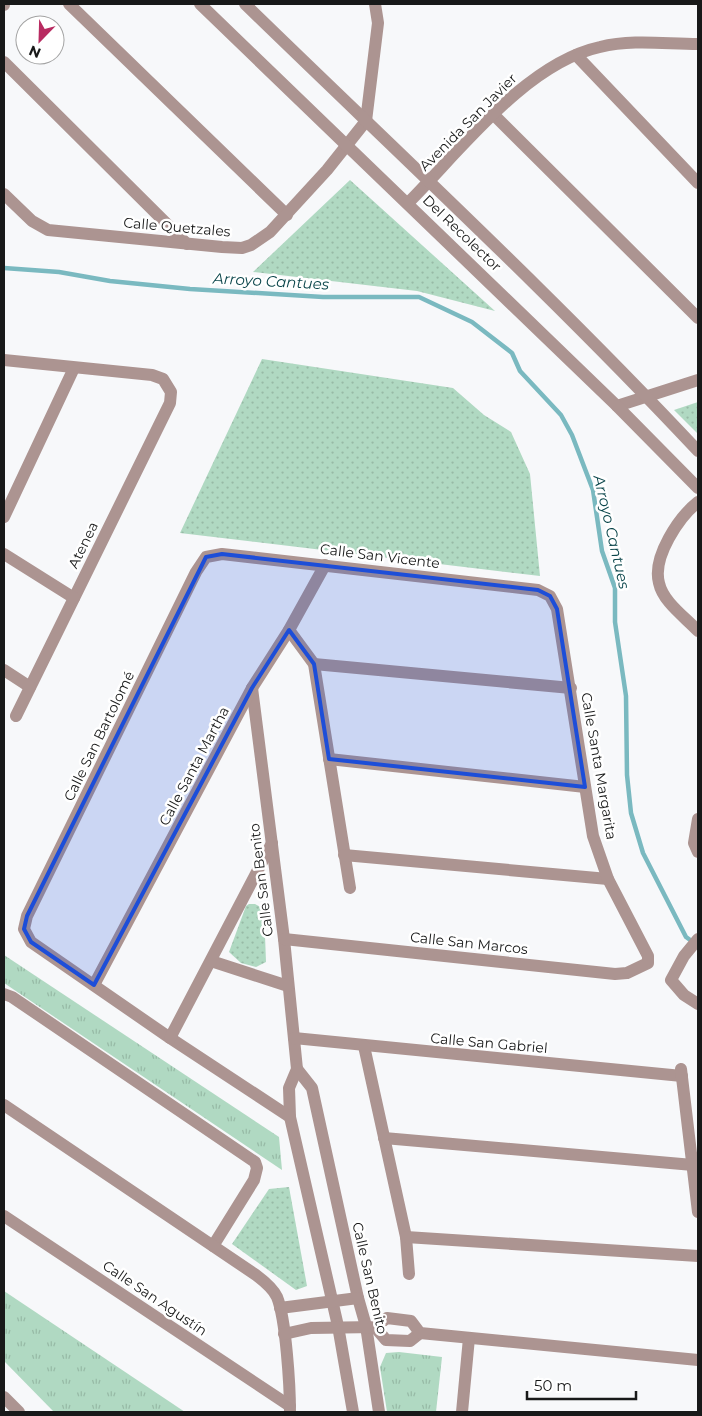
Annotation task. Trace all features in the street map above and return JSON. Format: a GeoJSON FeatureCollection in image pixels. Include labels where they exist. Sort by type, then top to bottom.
{"type":"FeatureCollection","features":[{"type":"Feature","properties":{"kind":"street"},"geometry":{"type":"LineString","coordinates":[[69,4],[287,214]]}},
{"type":"Feature","properties":{"kind":"street","name":"Del Recolector"},"geometry":{"type":"LineString","coordinates":[[200,4],[617,406],[698,488]]}},
{"type":"Feature","properties":{"kind":"street","name":"Del Recolector"},"geometry":{"type":"LineString","coordinates":[[245,4],[430,181],[646,395],[698,451]]}},
{"type":"Feature","properties":{"kind":"street"},"geometry":{"type":"LineString","coordinates":[[366,121],[378,23],[375,4]]}},
{"type":"Feature","properties":{"kind":"street","name":"Avenida San Javier"},"geometry":{"type":"LineString","coordinates":[[408,203],[494,115],[536,76],[576,55],[598,47],[620,43],[698,44]]}},
{"type":"Feature","properties":{"kind":"street"},"geometry":{"type":"LineString","coordinates":[[576,55],[698,183]]}},
{"type":"Feature","properties":{"kind":"street"},"geometry":{"type":"LineString","coordinates":[[4,62],[187,244]]}},
{"type":"Feature","properties":{"kind":"street"},"geometry":{"type":"LineString","coordinates":[[494,115],[698,318]]}},
{"type":"Feature","properties":{"kind":"street","name":"Calle Quetzales"},"geometry":{"type":"LineString","coordinates":[[4,194],[32,221],[48,230],[242,248],[260,241],[287,214],[348,145],[366,121]]}},
{"type":"Feature","properties":{"kind":"street"},"geometry":{"type":"LineString","coordinates":[[4,360],[74,368],[4,517]]}},
{"type":"Feature","properties":{"kind":"street","name":"Atenea"},"geometry":{"type":"LineString","coordinates":[[16,716],[170,403],[171,392],[163,379],[152,375],[74,368]]}},
{"type":"Feature","properties":{"kind":"street"},"geometry":{"type":"LineString","coordinates":[[617,406],[646,395],[698,380]]}},
{"type":"Feature","properties":{"kind":"street"},"geometry":{"type":"LineString","coordinates":[[698,502],[680,521],[669,538],[661,557],[659,583],[670,603],[698,630]]}},
{"type":"Feature","properties":{"kind":"street"},"geometry":{"type":"LineString","coordinates":[[4,554],[74,598]]}},
{"type":"Feature","properties":{"kind":"street","name":"Calle San Vicente"},"geometry":{"type":"LineString","coordinates":[[206,557],[222,554],[325,565],[538,590],[550,596]]}},
{"type":"Feature","properties":{"kind":"street","name":"Calle San Bartolomé"},"geometry":{"type":"LineString","coordinates":[[94,985],[31,942],[24,930],[27,916],[196,572],[206,557]]}},
{"type":"Feature","properties":{"kind":"street","name":"Calle Santa Martha"},"geometry":{"type":"LineString","coordinates":[[94,985],[252,688],[289,630],[325,565]]}},
{"type":"Feature","properties":{"kind":"street","name":"Calle Santa Margarita"},"geometry":{"type":"LineString","coordinates":[[550,596],[557,608],[594,836],[608,879],[648,956],[648,962]]}},
{"type":"Feature","properties":{"kind":"street"},"geometry":{"type":"LineString","coordinates":[[289,630],[314,664],[350,888]]}},
{"type":"Feature","properties":{"kind":"street"},"geometry":{"type":"LineString","coordinates":[[314,664],[571,688]]}},
{"type":"Feature","properties":{"kind":"street"},"geometry":{"type":"LineString","coordinates":[[4,670],[30,687]]}},
{"type":"Feature","properties":{"kind":"street","name":"Calle San Benito"},"geometry":{"type":"LineString","coordinates":[[252,688],[284,939],[297,1069],[289,1088],[290,1117],[338,1326],[353,1412]]}},
{"type":"Feature","properties":{"kind":"street"},"geometry":{"type":"LineString","coordinates":[[329,759],[585,787]]}},
{"type":"Feature","properties":{"kind":"street"},"geometry":{"type":"LineString","coordinates":[[698,819],[694,843],[698,852]]}},
{"type":"Feature","properties":{"kind":"street"},"geometry":{"type":"LineString","coordinates":[[170,1038],[272,843]]}},
{"type":"Feature","properties":{"kind":"street"},"geometry":{"type":"LineString","coordinates":[[344,855],[608,879]]}},
{"type":"Feature","properties":{"kind":"street","name":"Calle San Marcos"},"geometry":{"type":"LineString","coordinates":[[284,939],[615,974],[627,973],[648,962]]}},
{"type":"Feature","properties":{"kind":"street"},"geometry":{"type":"LineString","coordinates":[[698,939],[684,956],[671,980],[684,995],[698,1004]]}},
{"type":"Feature","properties":{"kind":"street"},"geometry":{"type":"LineString","coordinates":[[211,961],[288,986]]}},
{"type":"Feature","properties":{"kind":"street"},"geometry":{"type":"LineString","coordinates":[[94,985],[170,1038],[290,1117]]}},
{"type":"Feature","properties":{"kind":"street"},"geometry":{"type":"LineString","coordinates":[[4,994],[12,997],[250,1158],[257,1168],[254,1180],[213,1246]]}},
{"type":"Feature","properties":{"kind":"street","name":"Calle San Gabriel"},"geometry":{"type":"LineString","coordinates":[[294,1038],[364,1046],[682,1073],[693,1165]]}},
{"type":"Feature","properties":{"kind":"street"},"geometry":{"type":"LineString","coordinates":[[364,1046],[406,1237],[409,1274]]}},
{"type":"Feature","properties":{"kind":"street","name":"Calle San Benito"},"geometry":{"type":"LineString","coordinates":[[297,1069],[312,1088],[358,1298],[370,1326],[380,1412]]}},
{"type":"Feature","properties":{"kind":"street"},"geometry":{"type":"LineString","coordinates":[[4,1105],[268,1284],[279,1302],[284,1334],[290,1409]]}},
{"type":"Feature","properties":{"kind":"street"},"geometry":{"type":"LineString","coordinates":[[384,1138],[693,1165],[698,1212]]}},
{"type":"Feature","properties":{"kind":"street","name":"Calle San Agustín"},"geometry":{"type":"LineString","coordinates":[[4,1216],[290,1409]]}},
{"type":"Feature","properties":{"kind":"street"},"geometry":{"type":"LineString","coordinates":[[406,1237],[698,1256]]}},
{"type":"Feature","properties":{"kind":"street"},"geometry":{"type":"LineString","coordinates":[[279,1302],[331,1302],[358,1298]]}},
{"type":"Feature","properties":{"kind":"street"},"geometry":{"type":"LineString","coordinates":[[284,1334],[311,1328],[370,1326],[387,1318],[411,1321],[420,1333]]}},
{"type":"Feature","properties":{"kind":"street"},"geometry":{"type":"LineString","coordinates":[[370,1326],[386,1340],[410,1341],[420,1333],[698,1360]]}},
{"type":"Feature","properties":{"kind":"street"},"geometry":{"type":"LineString","coordinates":[[462,1412],[468,1338]]}},
{"type":"Feature","properties":{"kind":"street"},"geometry":{"type":"LineString","coordinates":[[4,1397],[19,1412]]}},
{"type":"Feature","properties":{"kind":"highlighted area"},"geometry":{"type":"Polygon","coordinates":[[[222,554],[325,565],[538,590],[550,596],[557,609],[585,787],[329,759],[314,664],[289,630],[252,688],[94,985],[31,942],[24,929],[27,916],[206,557],[222,554]]]}},
{"type":"Feature","properties":{"kind":"green space"},"geometry":{"type":"Polygon","coordinates":[[[350,180],[495,311],[417,291],[253,272],[350,180]]]}},
{"type":"Feature","properties":{"kind":"green space"},"geometry":{"type":"Polygon","coordinates":[[[262,359],[453,388],[484,415],[511,432],[530,474],[540,576],[180,533],[262,359]]]}},
{"type":"Feature","properties":{"kind":"green space"},"geometry":{"type":"Polygon","coordinates":[[[698,402],[698,434],[674,410],[698,402]]]}},
{"type":"Feature","properties":{"kind":"green space"},"geometry":{"type":"Polygon","coordinates":[[[255,904],[264,909],[266,962],[256,967],[241,963],[229,952],[246,906],[255,904]]]}},
{"type":"Feature","properties":{"kind":"green space"},"geometry":{"type":"Polygon","coordinates":[[[4,955],[279,1137],[282,1170],[4,983],[4,955]]]}},
{"type":"Feature","properties":{"kind":"green space"},"geometry":{"type":"Polygon","coordinates":[[[289,1187],[307,1286],[296,1290],[232,1244],[269,1189],[289,1187]]]}},
{"type":"Feature","properties":{"kind":"green space"},"geometry":{"type":"Polygon","coordinates":[[[4,1291],[185,1412],[54,1412],[4,1361],[4,1291]]]}},
{"type":"Feature","properties":{"kind":"green space"},"geometry":{"type":"Polygon","coordinates":[[[399,1352],[442,1357],[436,1412],[387,1412],[380,1367],[386,1353],[399,1352]]]}},
{"type":"Feature","properties":{"kind":"waterway","name":"Arroyo Cantues"},"geometry":{"type":"LineString","coordinates":[[4,268],[59,272],[110,281],[190,289],[323,297],[419,297],[472,322],[512,353],[520,371],[561,415],[572,435],[593,490],[602,551],[615,588],[615,622],[626,696],[627,775],[631,813],[643,853],[686,937],[693,942]]}}]}
